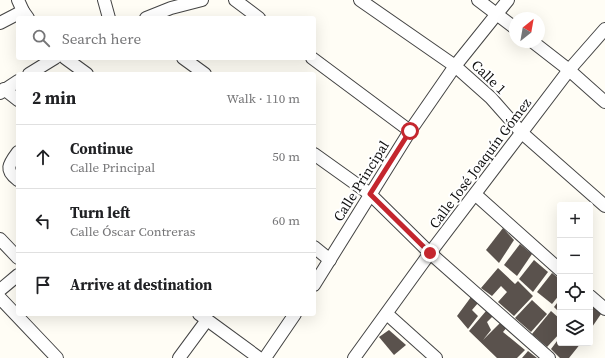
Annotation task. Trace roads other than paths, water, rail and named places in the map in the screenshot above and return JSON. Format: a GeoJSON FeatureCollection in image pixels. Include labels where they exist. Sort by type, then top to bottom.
{"type":"FeatureCollection","features":[{"type":"Feature","properties":{"kind":"street"},"geometry":{"type":"LineString","coordinates":[[104,0],[108,16]]}},
{"type":"Feature","properties":{"kind":"street"},"geometry":{"type":"LineString","coordinates":[[149,16],[170,4],[202,0]]}},
{"type":"Feature","properties":{"kind":"street"},"geometry":{"type":"LineString","coordinates":[[235,0],[256,16]]}},
{"type":"Feature","properties":{"kind":"street","name":"Calle 1"},"geometry":{"type":"LineString","coordinates":[[360,0],[455,66],[491,98],[522,133],[605,206]]}},
{"type":"Feature","properties":{"kind":"street"},"geometry":{"type":"LineString","coordinates":[[478,0],[509,23]]}},
{"type":"Feature","properties":{"kind":"street","name":"Calle Principal"},"geometry":{"type":"LineString","coordinates":[[316,282],[410,131],[455,66],[508,0]]}},
{"type":"Feature","properties":{"kind":"street"},"geometry":{"type":"LineString","coordinates":[[0,23],[23,10]]}},
{"type":"Feature","properties":{"kind":"street","name":"Calle José Joaquín Gómez"},"geometry":{"type":"LineString","coordinates":[[354,358],[430,253],[476,195],[569,70],[605,29]]}},
{"type":"Feature","properties":{"kind":"street"},"geometry":{"type":"LineString","coordinates":[[541,48],[569,70],[605,102]]}},
{"type":"Feature","properties":{"kind":"street"},"geometry":{"type":"LineString","coordinates":[[32,72],[52,60]]}},
{"type":"Feature","properties":{"kind":"street"},"geometry":{"type":"LineString","coordinates":[[68,60],[84,72]]}},
{"type":"Feature","properties":{"kind":"street"},"geometry":{"type":"LineString","coordinates":[[186,60],[202,72]]}},
{"type":"Feature","properties":{"kind":"street"},"geometry":{"type":"LineString","coordinates":[[315,60],[410,131]]}},
{"type":"Feature","properties":{"kind":"street"},"geometry":{"type":"LineString","coordinates":[[16,82],[2,91],[16,99]]}},
{"type":"Feature","properties":{"kind":"street"},"geometry":{"type":"LineString","coordinates":[[16,155],[10,163],[9,169],[12,176],[16,179]]}},
{"type":"Feature","properties":{"kind":"street"},"geometry":{"type":"LineString","coordinates":[[316,155],[370,194],[430,253],[549,358]]}},
{"type":"Feature","properties":{"kind":"street"},"geometry":{"type":"LineString","coordinates":[[476,195],[557,267]]}},
{"type":"Feature","properties":{"kind":"street"},"geometry":{"type":"LineString","coordinates":[[0,239],[16,256]]}},
{"type":"Feature","properties":{"kind":"street"},"geometry":{"type":"LineString","coordinates":[[316,249],[330,260]]}},
{"type":"Feature","properties":{"kind":"street"},"geometry":{"type":"LineString","coordinates":[[0,290],[16,277]]}},
{"type":"Feature","properties":{"kind":"street"},"geometry":{"type":"LineString","coordinates":[[0,298],[16,315]]}},
{"type":"Feature","properties":{"kind":"street"},"geometry":{"type":"LineString","coordinates":[[593,299],[605,309]]}},
{"type":"Feature","properties":{"kind":"street"},"geometry":{"type":"LineString","coordinates":[[387,314],[436,358]]}},
{"type":"Feature","properties":{"kind":"street"},"geometry":{"type":"LineString","coordinates":[[17,316],[57,358]]}},
{"type":"Feature","properties":{"kind":"street"},"geometry":{"type":"LineString","coordinates":[[265,358],[294,316]]}},
{"type":"Feature","properties":{"kind":"street"},"geometry":{"type":"LineString","coordinates":[[179,358],[203,317],[259,358]]}}]}
